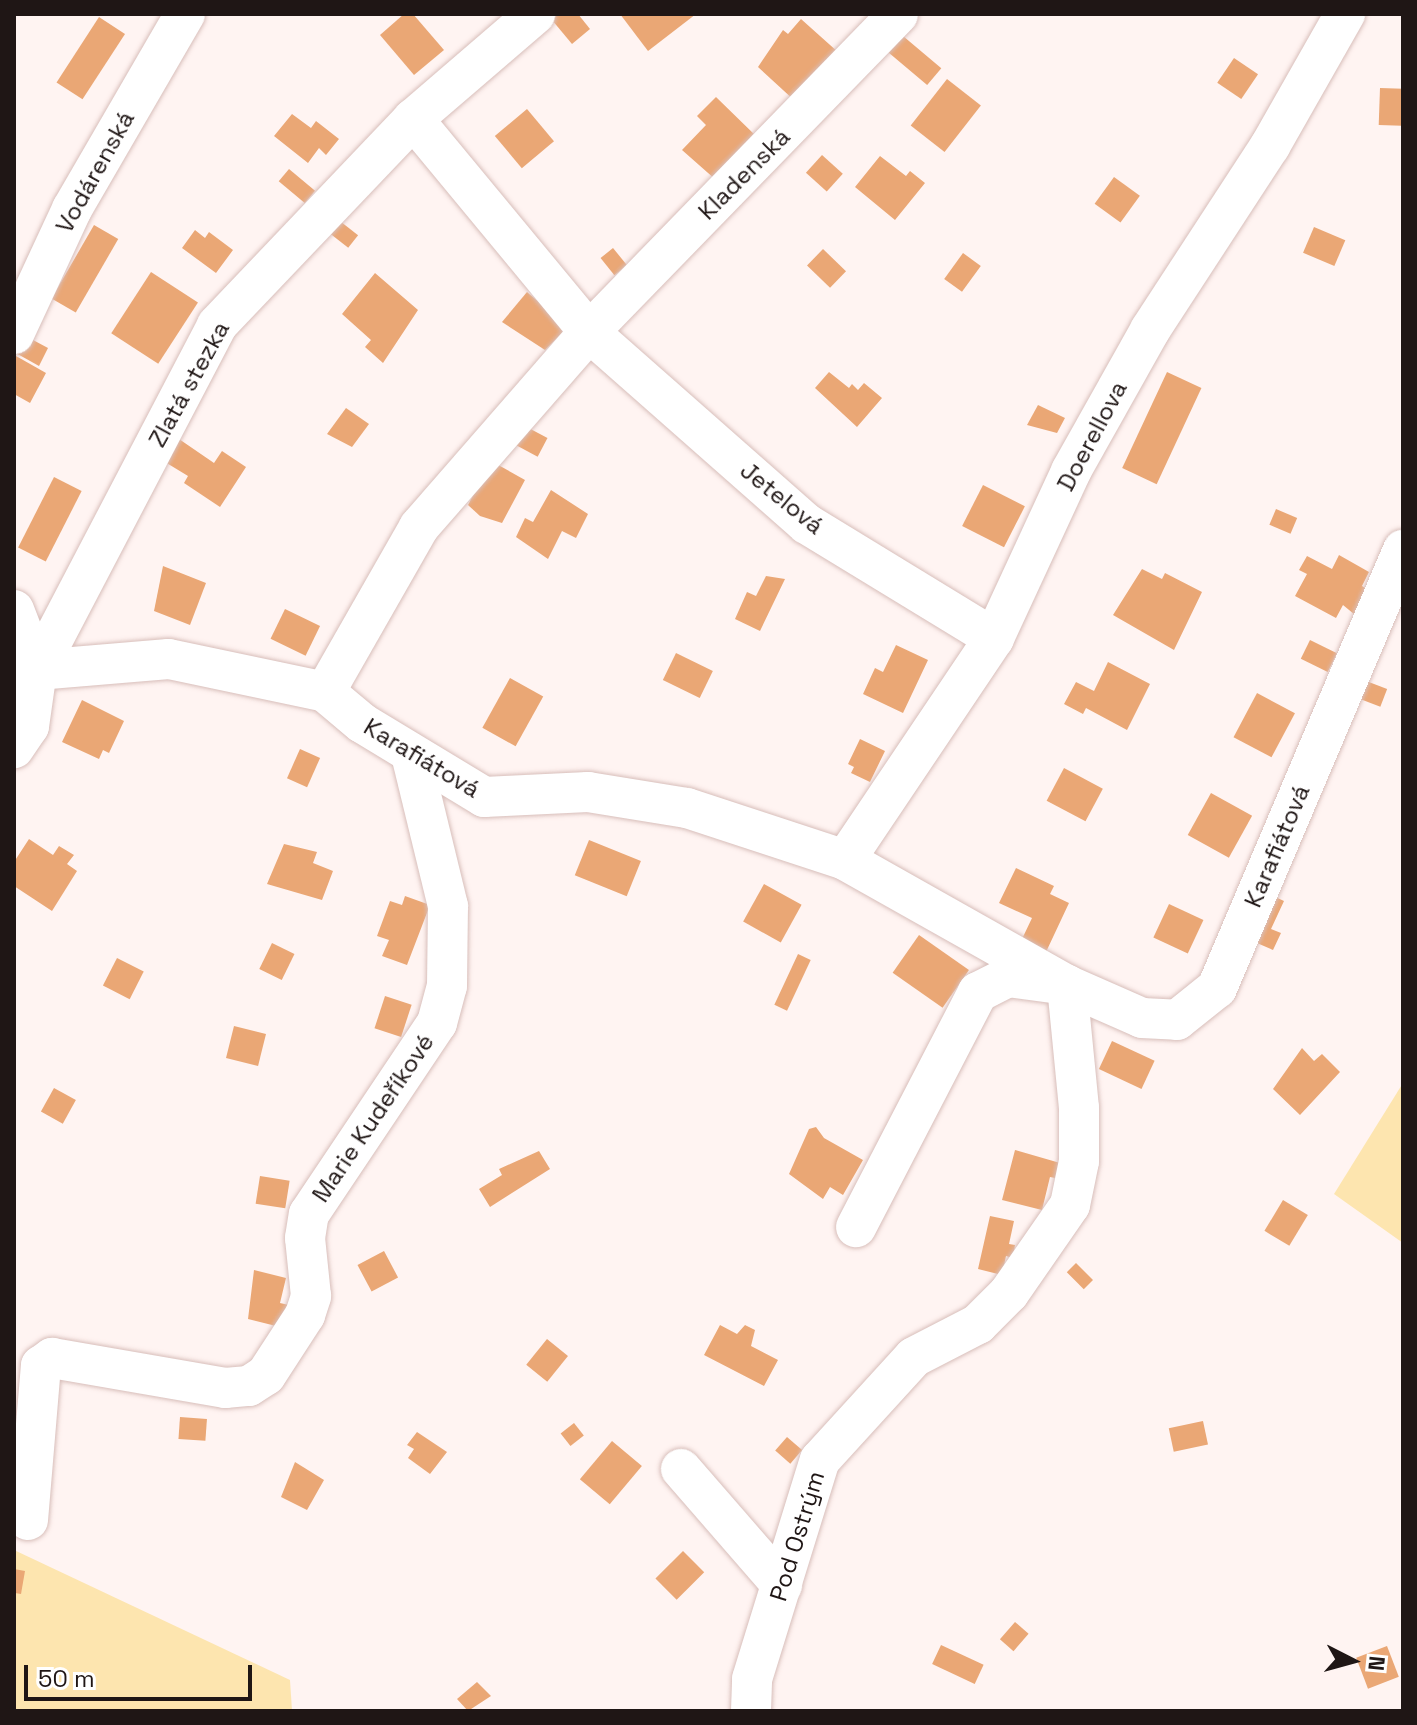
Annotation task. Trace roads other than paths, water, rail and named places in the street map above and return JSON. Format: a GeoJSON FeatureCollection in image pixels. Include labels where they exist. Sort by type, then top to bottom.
{"type":"FeatureCollection","features":[{"type":"Feature","properties":{"kind":"street","name":"Vodárenská"},"geometry":{"type":"LineString","coordinates":[[14,334],[72,209],[185,14]]}},
{"type":"Feature","properties":{"kind":"street","name":"Zlatá stezka"},"geometry":{"type":"LineString","coordinates":[[26,676],[217,325],[413,119],[535,14]]}},
{"type":"Feature","properties":{"kind":"street","name":"Kladenská"},"geometry":{"type":"LineString","coordinates":[[325,692],[419,527],[589,332],[898,14]]}},
{"type":"Feature","properties":{"kind":"street","name":"Doerellova"},"geometry":{"type":"LineString","coordinates":[[845,860],[994,638],[1071,471],[1143,343],[1270,146],[1345,14]]}},
{"type":"Feature","properties":{"kind":"street"},"geometry":{"type":"LineString","coordinates":[[413,119],[589,332]]}},
{"type":"Feature","properties":{"kind":"street","name":"Jetelová"},"geometry":{"type":"LineString","coordinates":[[589,332],[807,524],[994,638]]}},
{"type":"Feature","properties":{"kind":"street","name":"Karafiátová"},"geometry":{"type":"LineString","coordinates":[[26,676],[169,659],[325,692],[411,754],[484,797],[588,792],[687,808],[845,860],[1067,985],[1142,1018],[1177,1020],[1217,988],[1403,550]]}},
{"type":"Feature","properties":{"kind":"street"},"geometry":{"type":"LineString","coordinates":[[14,610],[26,676],[29,726],[14,748]]}},
{"type":"Feature","properties":{"kind":"street","name":"Marie Kudeříkové"},"geometry":{"type":"LineString","coordinates":[[28,1520],[41,1366],[52,1358],[225,1388],[249,1386],[266,1375],[305,1315],[311,1296],[305,1238],[309,1214],[437,1023],[447,986],[448,906],[411,754]]}},
{"type":"Feature","properties":{"kind":"street","name":"Karafiátová"},"geometry":{"type":"LineString","coordinates":[[856,1227],[978,992],[1008,977],[1067,985]]}},
{"type":"Feature","properties":{"kind":"street","name":"Pod Ostrým"},"geometry":{"type":"LineString","coordinates":[[751,1711],[752,1679],[820,1460],[914,1357],[978,1324],[1009,1293],[1070,1205],[1079,1161],[1079,1108],[1067,985]]}},
{"type":"Feature","properties":{"kind":"street"},"geometry":{"type":"LineString","coordinates":[[681,1469],[782,1585]]}}]}
